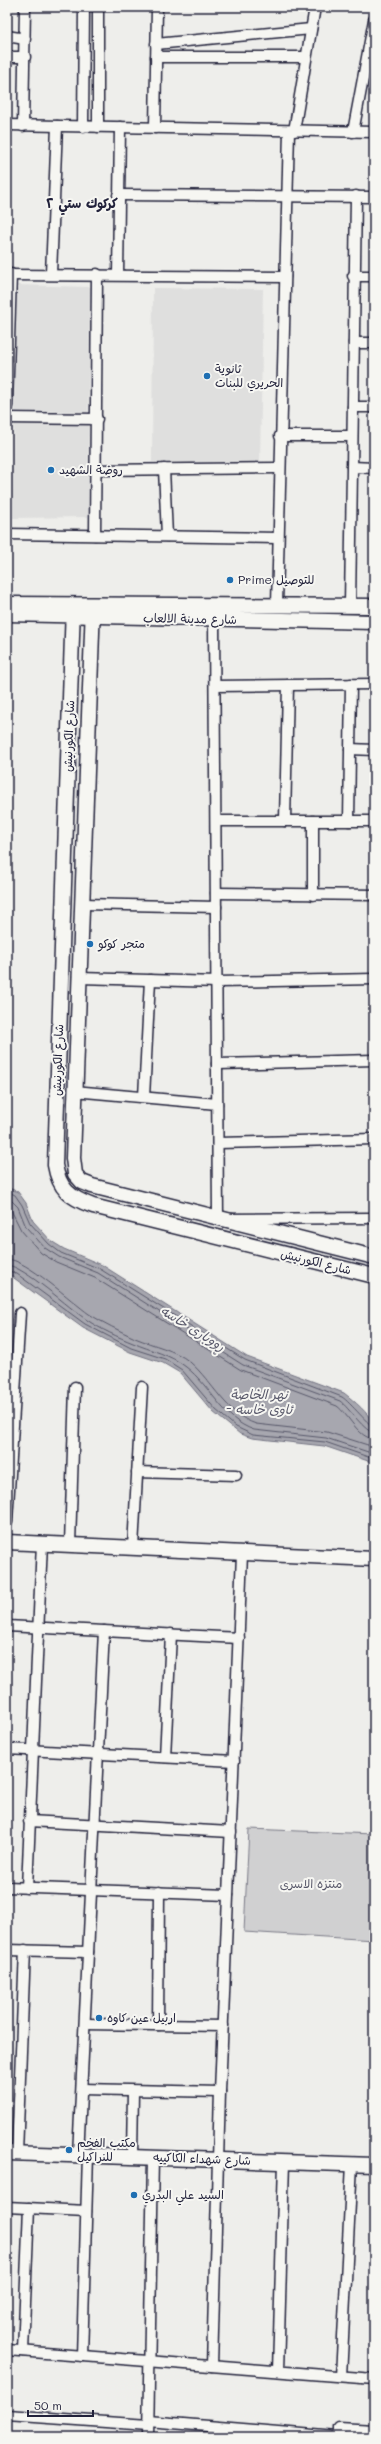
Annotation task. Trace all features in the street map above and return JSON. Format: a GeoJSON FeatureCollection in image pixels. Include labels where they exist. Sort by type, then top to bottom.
{"type":"FeatureCollection","features":[{"type":"Feature","properties":{"kind":"main road","name":"شارع مدينة الالعاب"},"geometry":{"type":"LineString","coordinates":[[7,604],[214,620],[374,622]]}},
{"type":"Feature","properties":{"kind":"main road","name":"شارع مدينة الالعاب"},"geometry":{"type":"LineString","coordinates":[[92,611],[276,605],[374,606]]}},
{"type":"Feature","properties":{"kind":"main road","name":"شارع مدينة الالعاب"},"geometry":{"type":"LineString","coordinates":[[7,614],[73,610]]}},
{"type":"Feature","properties":{"kind":"main road","name":"شارع الكورنيش"},"geometry":{"type":"LineString","coordinates":[[73,610],[55,1165],[61,1186],[75,1199],[93,1206],[374,1276]]}},
{"type":"Feature","properties":{"kind":"main road","name":"شارع الكورنيش"},"geometry":{"type":"LineString","coordinates":[[92,611],[86,839],[74,1091],[73,1158],[76,1174],[82,1182],[218,1219],[374,1257]]}},
{"type":"Feature","properties":{"kind":"main road"},"geometry":{"type":"LineString","coordinates":[[66,837],[86,839]]}},
{"type":"Feature","properties":{"kind":"main road"},"geometry":{"type":"LineString","coordinates":[[7,1542],[374,1559]]}},
{"type":"Feature","properties":{"kind":"main road","name":"شارع شهداء الكاكييه"},"geometry":{"type":"LineString","coordinates":[[12,2153],[374,2165]]}},
{"type":"Feature","properties":{"kind":"street"},"geometry":{"type":"LineString","coordinates":[[23,126],[25,7]]}},
{"type":"Feature","properties":{"kind":"street"},"geometry":{"type":"LineString","coordinates":[[83,127],[84,7]]}},
{"type":"Feature","properties":{"kind":"street"},"geometry":{"type":"LineString","coordinates":[[98,7],[98,127]]}},
{"type":"Feature","properties":{"kind":"street"},"geometry":{"type":"LineString","coordinates":[[155,128],[157,7]]}},
{"type":"Feature","properties":{"kind":"street"},"geometry":{"type":"LineString","coordinates":[[276,605],[287,196],[292,131],[312,30],[315,7]]}},
{"type":"Feature","properties":{"kind":"street"},"geometry":{"type":"LineString","coordinates":[[353,132],[374,20]]}},
{"type":"Feature","properties":{"kind":"street"},"geometry":{"type":"LineString","coordinates":[[156,44],[312,30]]}},
{"type":"Feature","properties":{"kind":"street"},"geometry":{"type":"LineString","coordinates":[[7,36],[25,39]]}},
{"type":"Feature","properties":{"kind":"street"},"geometry":{"type":"LineString","coordinates":[[7,57],[25,57]]}},
{"type":"Feature","properties":{"kind":"street"},"geometry":{"type":"LineString","coordinates":[[156,57],[306,57]]}},
{"type":"Feature","properties":{"kind":"street"},"geometry":{"type":"LineString","coordinates":[[7,125],[374,132]]}},
{"type":"Feature","properties":{"kind":"street"},"geometry":{"type":"LineString","coordinates":[[51,274],[57,126]]}},
{"type":"Feature","properties":{"kind":"street"},"geometry":{"type":"LineString","coordinates":[[118,275],[120,127]]}},
{"type":"Feature","properties":{"kind":"street"},"geometry":{"type":"LineString","coordinates":[[118,195],[374,197]]}},
{"type":"Feature","properties":{"kind":"street"},"geometry":{"type":"LineString","coordinates":[[350,606],[354,343],[353,276],[356,196]]}},
{"type":"Feature","properties":{"kind":"street"},"geometry":{"type":"LineString","coordinates":[[7,406],[9,274],[97,274],[285,278]]}},
{"type":"Feature","properties":{"kind":"street"},"geometry":{"type":"LineString","coordinates":[[94,535],[97,419],[97,274]]}},
{"type":"Feature","properties":{"kind":"street"},"geometry":{"type":"LineString","coordinates":[[353,276],[374,276]]}},
{"type":"Feature","properties":{"kind":"street"},"geometry":{"type":"LineString","coordinates":[[354,343],[374,343]]}},
{"type":"Feature","properties":{"kind":"street"},"geometry":{"type":"LineString","coordinates":[[353,407],[374,407]]}},
{"type":"Feature","properties":{"kind":"street"},"geometry":{"type":"LineString","coordinates":[[7,418],[97,419]]}},
{"type":"Feature","properties":{"kind":"street"},"geometry":{"type":"LineString","coordinates":[[280,436],[352,436]]}},
{"type":"Feature","properties":{"kind":"street"},"geometry":{"type":"LineString","coordinates":[[352,467],[374,468]]}},
{"type":"Feature","properties":{"kind":"street"},"geometry":{"type":"LineString","coordinates":[[96,470],[280,468]]}},
{"type":"Feature","properties":{"kind":"street"},"geometry":{"type":"LineString","coordinates":[[164,469],[167,536]]}},
{"type":"Feature","properties":{"kind":"street"},"geometry":{"type":"LineString","coordinates":[[7,534],[278,538]]}},
{"type":"Feature","properties":{"kind":"street"},"geometry":{"type":"LineString","coordinates":[[214,620],[218,1219],[374,1218]]}},
{"type":"Feature","properties":{"kind":"street"},"geometry":{"type":"LineString","coordinates":[[349,821],[351,684]]}},
{"type":"Feature","properties":{"kind":"street"},"geometry":{"type":"LineString","coordinates":[[215,686],[374,684]]}},
{"type":"Feature","properties":{"kind":"street"},"geometry":{"type":"LineString","coordinates":[[285,821],[288,685]]}},
{"type":"Feature","properties":{"kind":"street"},"geometry":{"type":"LineString","coordinates":[[350,749],[374,750]]}},
{"type":"Feature","properties":{"kind":"street"},"geometry":{"type":"LineString","coordinates":[[216,821],[374,821]]}},
{"type":"Feature","properties":{"kind":"street"},"geometry":{"type":"LineString","coordinates":[[313,821],[313,895]]}},
{"type":"Feature","properties":{"kind":"street"},"geometry":{"type":"LineString","coordinates":[[216,893],[374,895]]}},
{"type":"Feature","properties":{"kind":"street"},"geometry":{"type":"LineString","coordinates":[[83,904],[216,907]]}},
{"type":"Feature","properties":{"kind":"street"},"geometry":{"type":"LineString","coordinates":[[80,978],[217,982],[374,979]]}},
{"type":"Feature","properties":{"kind":"street"},"geometry":{"type":"LineString","coordinates":[[144,1097],[150,980]]}},
{"type":"Feature","properties":{"kind":"street"},"geometry":{"type":"LineString","coordinates":[[217,1064],[374,1060]]}},
{"type":"Feature","properties":{"kind":"street"},"geometry":{"type":"LineString","coordinates":[[74,1091],[218,1104]]}},
{"type":"Feature","properties":{"kind":"street"},"geometry":{"type":"LineString","coordinates":[[218,1143],[374,1139]]}},
{"type":"Feature","properties":{"kind":"street"},"geometry":{"type":"LineString","coordinates":[[7,1522],[20,1313]]}},
{"type":"Feature","properties":{"kind":"street"},"geometry":{"type":"LineString","coordinates":[[70,1544],[76,1387]]}},
{"type":"Feature","properties":{"kind":"street"},"geometry":{"type":"LineString","coordinates":[[134,1547],[142,1387]]}},
{"type":"Feature","properties":{"kind":"street"},"geometry":{"type":"LineString","coordinates":[[137,1472],[236,1475]]}},
{"type":"Feature","properties":{"kind":"street"},"geometry":{"type":"LineString","coordinates":[[27,1888],[42,1543]]}},
{"type":"Feature","properties":{"kind":"street"},"geometry":{"type":"LineString","coordinates":[[212,2366],[217,2160],[242,1554]]}},
{"type":"Feature","properties":{"kind":"street"},"geometry":{"type":"LineString","coordinates":[[7,1626],[239,1638]]}},
{"type":"Feature","properties":{"kind":"street"},"geometry":{"type":"LineString","coordinates":[[82,2356],[86,2211],[82,2089],[104,1631]]}},
{"type":"Feature","properties":{"kind":"street"},"geometry":{"type":"LineString","coordinates":[[165,1757],[171,1634]]}},
{"type":"Feature","properties":{"kind":"street"},"geometry":{"type":"LineString","coordinates":[[7,1749],[234,1761]]}},
{"type":"Feature","properties":{"kind":"street"},"geometry":{"type":"LineString","coordinates":[[29,1821],[231,1832]]}},
{"type":"Feature","properties":{"kind":"street"},"geometry":{"type":"LineString","coordinates":[[7,1887],[228,1895]]}},
{"type":"Feature","properties":{"kind":"street"},"geometry":{"type":"LineString","coordinates":[[158,2025],[160,1892]]}},
{"type":"Feature","properties":{"kind":"street"},"geometry":{"type":"LineString","coordinates":[[7,1950],[88,1952]]}},
{"type":"Feature","properties":{"kind":"street"},"geometry":{"type":"LineString","coordinates":[[12,2153],[25,1950]]}},
{"type":"Feature","properties":{"kind":"street"},"geometry":{"type":"LineString","coordinates":[[85,2024],[223,2026]]}},
{"type":"Feature","properties":{"kind":"street"},"geometry":{"type":"LineString","coordinates":[[82,2089],[220,2092]]}},
{"type":"Feature","properties":{"kind":"street"},"geometry":{"type":"LineString","coordinates":[[132,2157],[134,2091]]}},
{"type":"Feature","properties":{"kind":"street"},"geometry":{"type":"LineString","coordinates":[[148,2437],[153,2158]]}},
{"type":"Feature","properties":{"kind":"street"},"geometry":{"type":"LineString","coordinates":[[278,2371],[284,2162]]}},
{"type":"Feature","properties":{"kind":"street"},"geometry":{"type":"LineString","coordinates":[[341,2376],[352,2164]]}},
{"type":"Feature","properties":{"kind":"street"},"geometry":{"type":"LineString","coordinates":[[7,2207],[86,2211]]}},
{"type":"Feature","properties":{"kind":"street"},"geometry":{"type":"LineString","coordinates":[[23,2352],[29,2208]]}},
{"type":"Feature","properties":{"kind":"street"},"geometry":{"type":"LineString","coordinates":[[7,2350],[374,2379]]}},
{"type":"Feature","properties":{"kind":"street"},"geometry":{"type":"LineString","coordinates":[[7,2415],[148,2423],[338,2437],[339,2428],[374,2430]]}},
{"type":"Feature","properties":{"kind":"shaded area"},"geometry":{"type":"Polygon","coordinates":[[[15,285],[91,287],[88,412],[14,411],[15,285]]]}},
{"type":"Feature","properties":{"kind":"shaded area","name":"ثانوية الحريري للبنات"},"geometry":{"type":"Polygon","coordinates":[[[153,288],[263,289],[260,463],[152,462],[153,288]]]}},
{"type":"Feature","properties":{"kind":"shaded area","name":"روضة الشهيد"},"geometry":{"type":"Polygon","coordinates":[[[14,421],[89,422],[88,517],[12,518],[14,421]]]}},
{"type":"Feature","properties":{"kind":"green space","name":"منتزه الاسرى"},"geometry":{"type":"Polygon","coordinates":[[[249,1829],[374,1834],[374,1940],[244,1932],[249,1829]]]}},
{"type":"Feature","properties":{"kind":"water","name":"نهر الخاصة - ئاوی خاسە"},"geometry":{"type":"Polygon","coordinates":[[[7,1187],[18,1192],[26,1203],[33,1221],[51,1241],[64,1249],[102,1265],[247,1357],[344,1393],[357,1403],[374,1425],[374,1463],[324,1446],[252,1438],[240,1434],[213,1412],[180,1373],[163,1363],[130,1352],[83,1328],[7,1273],[7,1187]]]}},
{"type":"Feature","properties":{"kind":"place","name":"ثانوية الحريري للبنات"},"geometry":{"type":"Point","coordinates":[207,376]}},
{"type":"Feature","properties":{"kind":"place","name":"روضة الشهيد"},"geometry":{"type":"Point","coordinates":[51,470]}},
{"type":"Feature","properties":{"kind":"place","name":"Prime للتوصيل"},"geometry":{"type":"Point","coordinates":[230,580]}},
{"type":"Feature","properties":{"kind":"place","name":"متجر كوكو"},"geometry":{"type":"Point","coordinates":[90,944]}},
{"type":"Feature","properties":{"kind":"place","name":"اربيل عين كاوه"},"geometry":{"type":"Point","coordinates":[99,2018]}},
{"type":"Feature","properties":{"kind":"place","name":"مكتب الفخم للنراكيل"},"geometry":{"type":"Point","coordinates":[69,2150]}},
{"type":"Feature","properties":{"kind":"place","name":"السيد علي البدري"},"geometry":{"type":"Point","coordinates":[134,2195]}},
{"type":"Feature","properties":{"kind":"district","name":"كركوك ستي ٢"},"geometry":{"type":"Point","coordinates":[82,203]}},
{"type":"Feature","properties":{"kind":"water label","name":"ڕووباری خاسە"},"geometry":{"type":"Point","coordinates":[193,1328]}}]}
